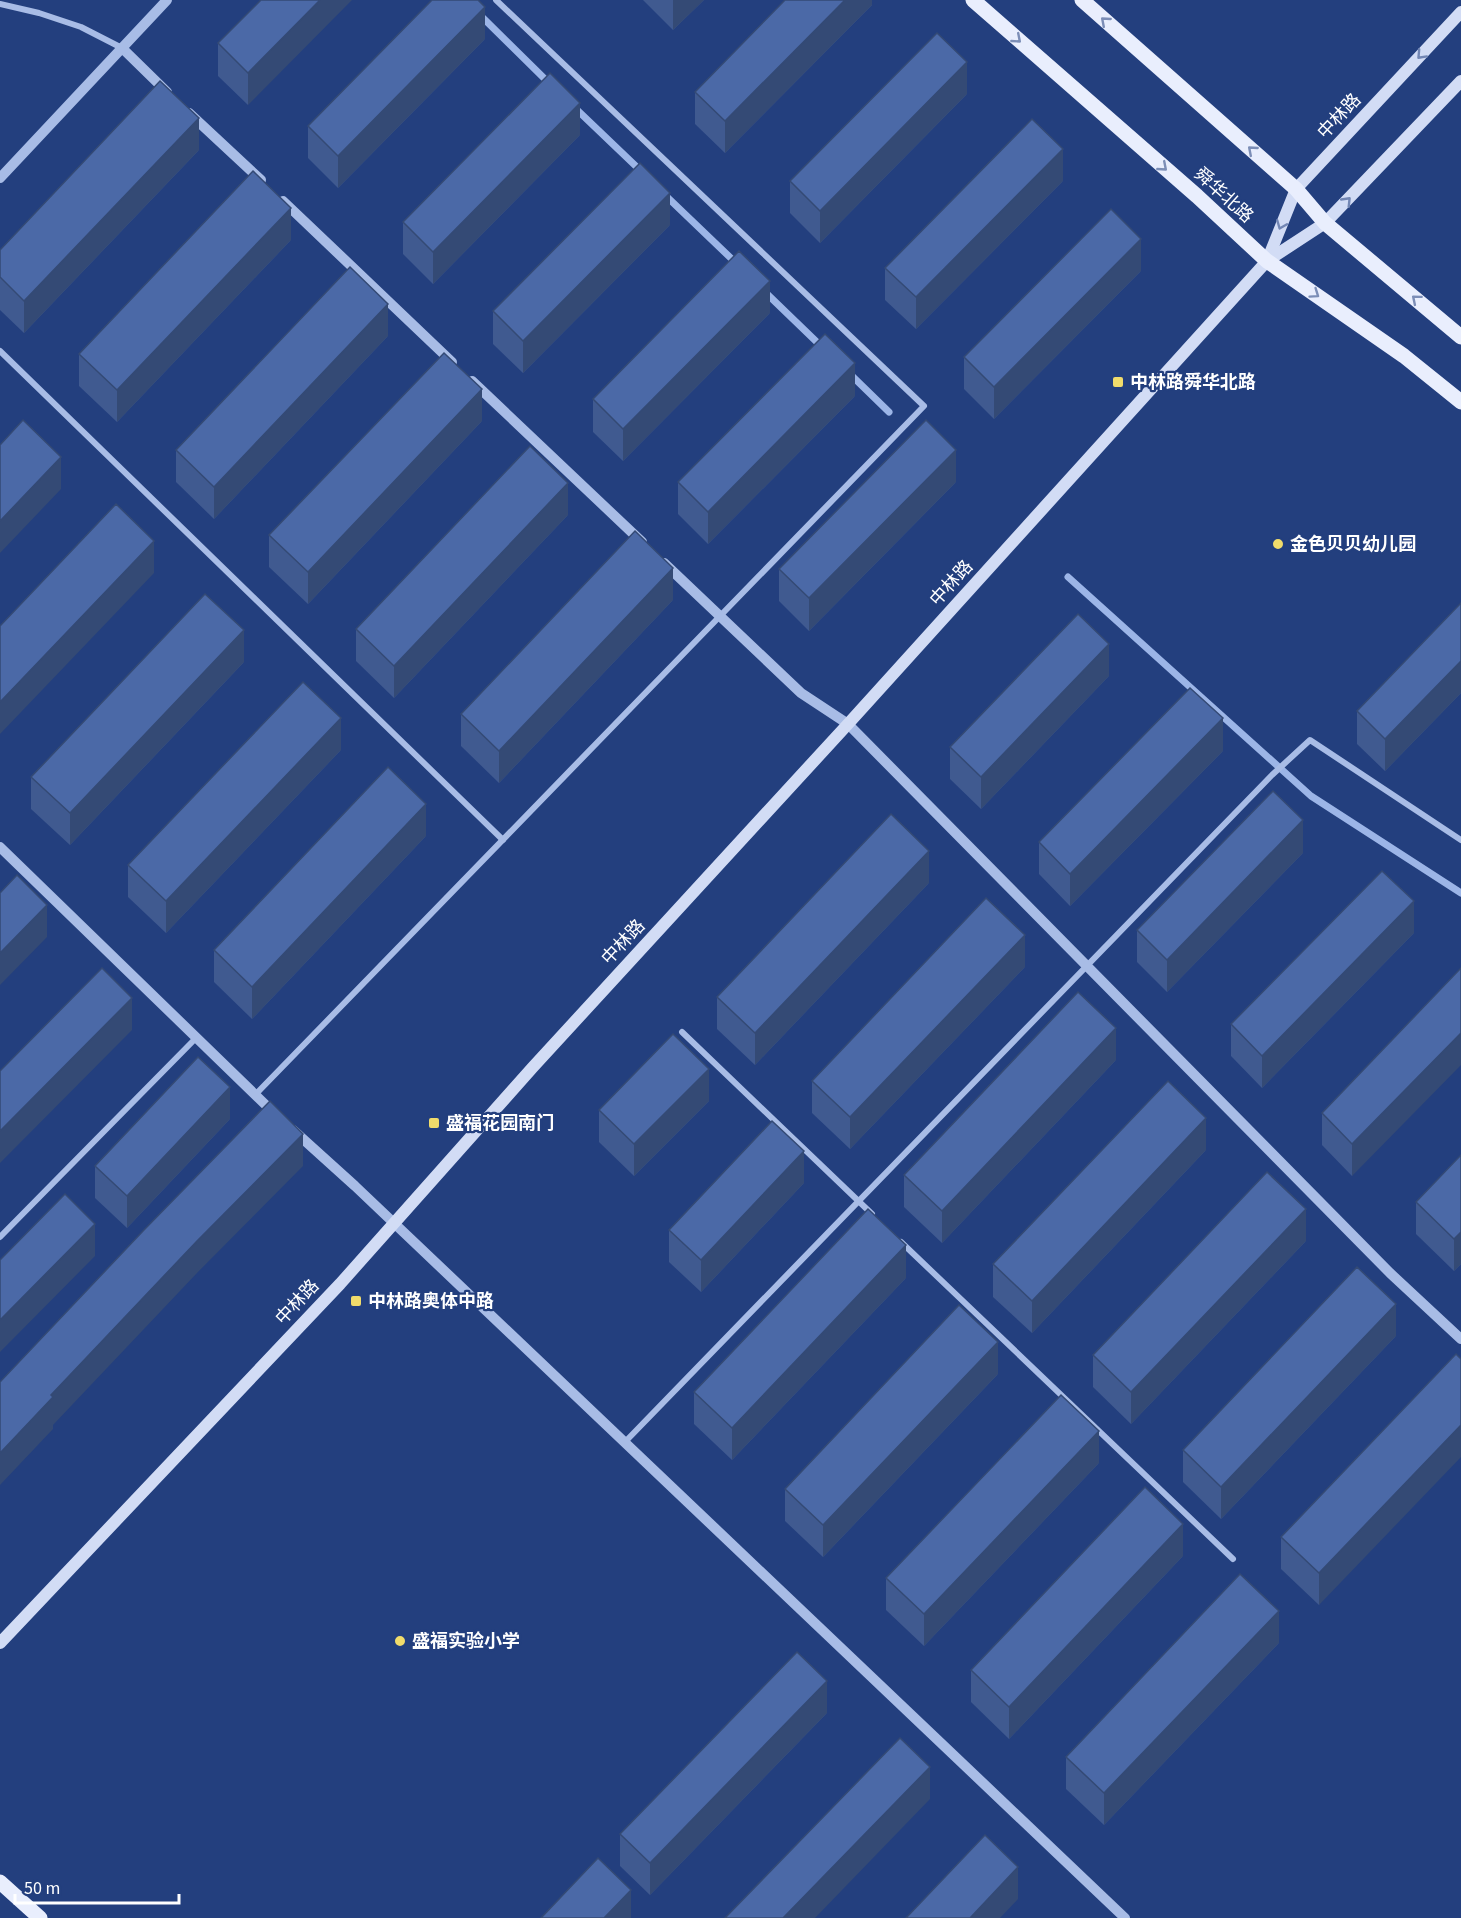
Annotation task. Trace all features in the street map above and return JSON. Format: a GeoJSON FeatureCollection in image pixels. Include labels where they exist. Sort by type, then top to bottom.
{"type":"FeatureCollection","features":[{"type":"Feature","properties":{"kind":"main road","name":"舜华北路"},"geometry":{"type":"LineString","coordinates":[[973,0],[1197,196],[1267,261],[1404,356],[1461,402]]}},
{"type":"Feature","properties":{"kind":"main road"},"geometry":{"type":"LineString","coordinates":[[1082,0],[1296,189],[1326,223],[1461,337]]}},
{"type":"Feature","properties":{"kind":"main road","name":"中林路"},"geometry":{"type":"LineString","coordinates":[[1267,261],[1296,189],[1461,12]]}},
{"type":"Feature","properties":{"kind":"main road","name":"中林路"},"geometry":{"type":"LineString","coordinates":[[0,1643],[340,1284],[392,1223],[1267,261],[1326,223],[1461,81]]}},
{"type":"Feature","properties":{"kind":"main road"},"geometry":{"type":"LineString","coordinates":[[0,1882],[40,1918]]}},
{"type":"Feature","properties":{"kind":"street"},"geometry":{"type":"LineString","coordinates":[[0,178],[167,0]]}},
{"type":"Feature","properties":{"kind":"street"},"geometry":{"type":"LineString","coordinates":[[255,1095],[924,406],[495,0]]}},
{"type":"Feature","properties":{"kind":"street"},"geometry":{"type":"LineString","coordinates":[[0,4],[39,13],[81,27],[122,48],[458,368]]}},
{"type":"Feature","properties":{"kind":"street"},"geometry":{"type":"LineString","coordinates":[[0,351],[503,840]]}},
{"type":"Feature","properties":{"kind":"street"},"geometry":{"type":"LineString","coordinates":[[467,376],[801,693],[848,724],[1390,1273],[1461,1339]]}},
{"type":"Feature","properties":{"kind":"street"},"geometry":{"type":"LineString","coordinates":[[624,1443],[1272,775],[1310,740],[1461,840]]}},
{"type":"Feature","properties":{"kind":"street"},"geometry":{"type":"LineString","coordinates":[[0,847],[255,1095],[355,1186],[1125,1918]]}},
{"type":"Feature","properties":{"kind":"street"},"geometry":{"type":"LineString","coordinates":[[682,1032],[875,1217]]}},
{"type":"Feature","properties":{"kind":"street"},"geometry":{"type":"LineString","coordinates":[[0,1237],[196,1038]]}},
{"type":"Feature","properties":{"kind":"street"},"geometry":{"type":"LineString","coordinates":[[899,1240],[1233,1559]]}},
{"type":"Feature","properties":{"kind":"building"},"geometry":{"type":"Polygon","coordinates":[[[261,0],[320,0],[248,73],[218,43],[261,0]]]}},
{"type":"Feature","properties":{"kind":"building"},"geometry":{"type":"Polygon","coordinates":[[[432,0],[478,0],[485,7],[338,156],[308,126],[432,0]]]}},
{"type":"Feature","properties":{"kind":"building"},"geometry":{"type":"Polygon","coordinates":[[[785,0],[845,0],[725,121],[695,92],[785,0]]]}},
{"type":"Feature","properties":{"kind":"building"},"geometry":{"type":"Polygon","coordinates":[[[937,33],[967,62],[820,211],[790,181],[937,33]]]}},
{"type":"Feature","properties":{"kind":"building"},"geometry":{"type":"Polygon","coordinates":[[[550,73],[580,103],[433,252],[403,222],[550,73]]]}},
{"type":"Feature","properties":{"kind":"building"},"geometry":{"type":"Polygon","coordinates":[[[160,81],[199,118],[24,301],[0,277],[0,250],[160,81]]]}},
{"type":"Feature","properties":{"kind":"building"},"geometry":{"type":"Polygon","coordinates":[[[1032,119],[1063,149],[916,297],[885,268],[1032,119]]]}},
{"type":"Feature","properties":{"kind":"building"},"geometry":{"type":"Polygon","coordinates":[[[640,163],[670,193],[523,341],[493,311],[640,163]]]}},
{"type":"Feature","properties":{"kind":"building"},"geometry":{"type":"Polygon","coordinates":[[[253,171],[291,208],[117,390],[79,354],[253,171]]]}},
{"type":"Feature","properties":{"kind":"building"},"geometry":{"type":"Polygon","coordinates":[[[1111,209],[1141,239],[994,387],[964,357],[1111,209]]]}},
{"type":"Feature","properties":{"kind":"building"},"geometry":{"type":"Polygon","coordinates":[[[739,251],[770,281],[623,429],[593,399],[739,251]]]}},
{"type":"Feature","properties":{"kind":"building"},"geometry":{"type":"Polygon","coordinates":[[[350,267],[388,304],[214,487],[176,450],[350,267]]]}},
{"type":"Feature","properties":{"kind":"building"},"geometry":{"type":"Polygon","coordinates":[[[825,334],[855,363],[708,512],[678,482],[825,334]]]}},
{"type":"Feature","properties":{"kind":"building"},"geometry":{"type":"Polygon","coordinates":[[[444,353],[482,389],[308,572],[269,535],[444,353]]]}},
{"type":"Feature","properties":{"kind":"building"},"geometry":{"type":"Polygon","coordinates":[[[23,420],[61,457],[0,521],[0,445],[23,420]]]}},
{"type":"Feature","properties":{"kind":"building"},"geometry":{"type":"Polygon","coordinates":[[[926,420],[956,450],[809,598],[779,569],[926,420]]]}},
{"type":"Feature","properties":{"kind":"building"},"geometry":{"type":"Polygon","coordinates":[[[530,446],[568,483],[394,666],[356,629],[530,446]]]}},
{"type":"Feature","properties":{"kind":"building"},"geometry":{"type":"Polygon","coordinates":[[[116,504],[154,541],[0,702],[0,626],[116,504]]]}},
{"type":"Feature","properties":{"kind":"building"},"geometry":{"type":"Polygon","coordinates":[[[635,531],[673,568],[499,751],[461,714],[635,531]]]}},
{"type":"Feature","properties":{"kind":"building"},"geometry":{"type":"Polygon","coordinates":[[[205,594],[244,630],[70,813],[31,777],[205,594]]]}},
{"type":"Feature","properties":{"kind":"building"},"geometry":{"type":"Polygon","coordinates":[[[1461,603],[1461,661],[1385,739],[1357,711],[1461,603]]]}},
{"type":"Feature","properties":{"kind":"building"},"geometry":{"type":"Polygon","coordinates":[[[1078,614],[1109,644],[981,777],[950,747],[1078,614]]]}},
{"type":"Feature","properties":{"kind":"building"},"geometry":{"type":"Polygon","coordinates":[[[303,682],[341,718],[166,901],[128,865],[303,682]]]}},
{"type":"Feature","properties":{"kind":"building"},"geometry":{"type":"Polygon","coordinates":[[[1190,688],[1223,718],[1070,874],[1039,842],[1190,688]]]}},
{"type":"Feature","properties":{"kind":"building"},"geometry":{"type":"Polygon","coordinates":[[[388,767],[426,804],[252,987],[214,950],[388,767]]]}},
{"type":"Feature","properties":{"kind":"building"},"geometry":{"type":"Polygon","coordinates":[[[1273,791],[1303,820],[1167,960],[1137,930],[1273,791]]]}},
{"type":"Feature","properties":{"kind":"building"},"geometry":{"type":"Polygon","coordinates":[[[891,814],[929,851],[755,1033],[717,997],[891,814]]]}},
{"type":"Feature","properties":{"kind":"building"},"geometry":{"type":"Polygon","coordinates":[[[1382,871],[1414,901],[1262,1056],[1231,1024],[1382,871]]]}},
{"type":"Feature","properties":{"kind":"building"},"geometry":{"type":"Polygon","coordinates":[[[17,875],[47,905],[0,953],[0,893],[17,875]]]}},
{"type":"Feature","properties":{"kind":"building"},"geometry":{"type":"Polygon","coordinates":[[[986,898],[1025,935],[850,1117],[812,1081],[986,898]]]}},
{"type":"Feature","properties":{"kind":"building"},"geometry":{"type":"Polygon","coordinates":[[[102,968],[132,998],[0,1131],[0,1071],[102,968]]]}},
{"type":"Feature","properties":{"kind":"building"},"geometry":{"type":"Polygon","coordinates":[[[1461,968],[1461,1033],[1352,1144],[1322,1113],[1461,968]]]}},
{"type":"Feature","properties":{"kind":"building"},"geometry":{"type":"Polygon","coordinates":[[[1078,992],[1116,1028],[942,1211],[904,1175],[1078,992]]]}},
{"type":"Feature","properties":{"kind":"building"},"geometry":{"type":"Polygon","coordinates":[[[673,1034],[709,1069],[634,1144],[599,1110],[673,1034]]]}},
{"type":"Feature","properties":{"kind":"building"},"geometry":{"type":"Polygon","coordinates":[[[198,1057],[230,1087],[127,1196],[95,1166],[198,1057]]]}},
{"type":"Feature","properties":{"kind":"building"},"geometry":{"type":"Polygon","coordinates":[[[1168,1081],[1206,1118],[1032,1301],[993,1264],[1168,1081]]]}},
{"type":"Feature","properties":{"kind":"building"},"geometry":{"type":"Polygon","coordinates":[[[270,1101],[303,1134],[197,1241],[51,1395],[53,1397],[0,1453],[0,1382],[270,1101]]]}},
{"type":"Feature","properties":{"kind":"building"},"geometry":{"type":"Polygon","coordinates":[[[772,1121],[804,1151],[701,1260],[669,1230],[772,1121]]]}},
{"type":"Feature","properties":{"kind":"building"},"geometry":{"type":"Polygon","coordinates":[[[1461,1155],[1461,1232],[1454,1239],[1416,1202],[1461,1155]]]}},
{"type":"Feature","properties":{"kind":"building"},"geometry":{"type":"Polygon","coordinates":[[[1267,1172],[1306,1209],[1131,1392],[1093,1355],[1267,1172]]]}},
{"type":"Feature","properties":{"kind":"building"},"geometry":{"type":"Polygon","coordinates":[[[65,1194],[95,1224],[0,1320],[0,1260],[65,1194]]]}},
{"type":"Feature","properties":{"kind":"building"},"geometry":{"type":"Polygon","coordinates":[[[868,1209],[906,1245],[732,1428],[694,1392],[868,1209]]]}},
{"type":"Feature","properties":{"kind":"building"},"geometry":{"type":"Polygon","coordinates":[[[1357,1267],[1396,1304],[1221,1487],[1183,1450],[1357,1267]]]}},
{"type":"Feature","properties":{"kind":"building"},"geometry":{"type":"Polygon","coordinates":[[[959,1305],[998,1342],[823,1525],[785,1489],[959,1305]]]}},
{"type":"Feature","properties":{"kind":"building"},"geometry":{"type":"Polygon","coordinates":[[[1456,1354],[1461,1359],[1461,1425],[1319,1573],[1281,1537],[1456,1354]]]}},
{"type":"Feature","properties":{"kind":"building"},"geometry":{"type":"Polygon","coordinates":[[[1061,1395],[1099,1431],[924,1614],[886,1578],[1061,1395]]]}},
{"type":"Feature","properties":{"kind":"building"},"geometry":{"type":"Polygon","coordinates":[[[1145,1487],[1183,1524],[1009,1707],[971,1670],[1145,1487]]]}},
{"type":"Feature","properties":{"kind":"building"},"geometry":{"type":"Polygon","coordinates":[[[1240,1574],[1279,1611],[1104,1793],[1066,1757],[1240,1574]]]}},
{"type":"Feature","properties":{"kind":"building"},"geometry":{"type":"Polygon","coordinates":[[[797,1652],[827,1681],[650,1863],[620,1834],[797,1652]]]}},
{"type":"Feature","properties":{"kind":"building"},"geometry":{"type":"Polygon","coordinates":[[[900,1738],[930,1767],[783,1918],[725,1918],[900,1738]]]}},
{"type":"Feature","properties":{"kind":"building"},"geometry":{"type":"Polygon","coordinates":[[[985,1835],[1018,1867],[970,1918],[906,1918],[985,1835]]]}},
{"type":"Feature","properties":{"kind":"building"},"geometry":{"type":"Polygon","coordinates":[[[598,1858],[631,1890],[604,1918],[541,1918],[598,1858]]]}},
{"type":"Feature","properties":{"kind":"waterway"},"geometry":{"type":"LineString","coordinates":[[480,15],[551,85]]}},
{"type":"Feature","properties":{"kind":"waterway"},"geometry":{"type":"LineString","coordinates":[[574,107],[642,172]]}},
{"type":"Feature","properties":{"kind":"waterway"},"geometry":{"type":"LineString","coordinates":[[665,195],[737,264]]}},
{"type":"Feature","properties":{"kind":"waterway"},"geometry":{"type":"LineString","coordinates":[[764,291],[823,348]]}},
{"type":"Feature","properties":{"kind":"waterway"},"geometry":{"type":"LineString","coordinates":[[850,374],[889,412]]}},
{"type":"Feature","properties":{"kind":"waterway"},"geometry":{"type":"LineString","coordinates":[[1068,577],[1311,796],[1461,893]]}},
{"type":"Feature","properties":{"kind":"place","name":"中林路舜华北路"},"geometry":{"type":"Point","coordinates":[1118,382]}},
{"type":"Feature","properties":{"kind":"place","name":"金色贝贝幼儿园"},"geometry":{"type":"Point","coordinates":[1278,544]}},
{"type":"Feature","properties":{"kind":"place","name":"盛福花园南门"},"geometry":{"type":"Point","coordinates":[434,1123]}},
{"type":"Feature","properties":{"kind":"place","name":"中林路奥体中路"},"geometry":{"type":"Point","coordinates":[356,1301]}},
{"type":"Feature","properties":{"kind":"place","name":"盛福实验小学"},"geometry":{"type":"Point","coordinates":[400,1641]}}]}
